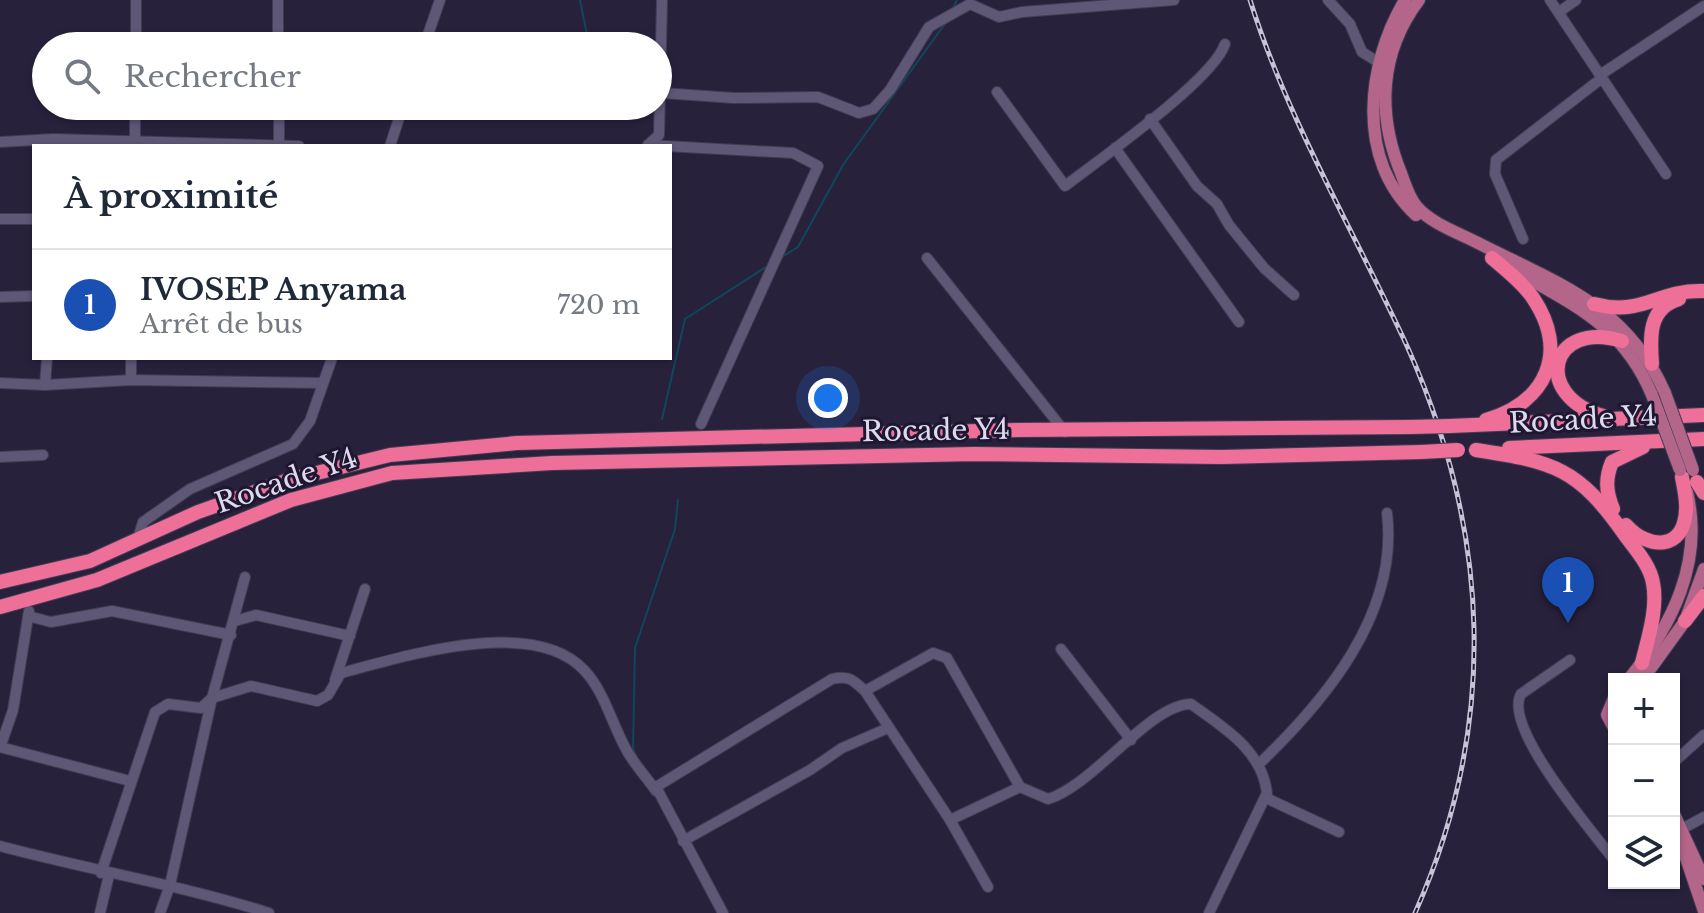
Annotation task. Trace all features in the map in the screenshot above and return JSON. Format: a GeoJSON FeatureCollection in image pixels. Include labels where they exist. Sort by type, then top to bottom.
{"type":"FeatureCollection","features":[{"type":"Feature","properties":{"kind":"highway"},"geometry":{"type":"LineString","coordinates":[[1466,426],[1517,406],[1544,379],[1551,360],[1546,324],[1533,299],[1492,258]]}},
{"type":"Feature","properties":{"kind":"highway"},"geometry":{"type":"LineString","coordinates":[[1594,304],[1626,310],[1680,292],[1704,294]]}},
{"type":"Feature","properties":{"kind":"highway"},"geometry":{"type":"LineString","coordinates":[[1652,364],[1652,328],[1660,310],[1685,297],[1704,294]]}},
{"type":"Feature","properties":{"kind":"highway"},"geometry":{"type":"LineString","coordinates":[[1615,419],[1574,403],[1564,394],[1558,379],[1565,349],[1575,341],[1601,335],[1622,341]]}},
{"type":"Feature","properties":{"kind":"highway","name":"Rocade Y4"},"geometry":{"type":"LineString","coordinates":[[0,582],[90,561],[198,512],[288,480],[390,455],[517,443],[1466,426],[1704,415]]}},
{"type":"Feature","properties":{"kind":"highway","name":"Rocade Y4"},"geometry":{"type":"LineString","coordinates":[[0,607],[30,609],[291,500],[392,473],[552,463],[974,454],[1222,457],[1476,450],[1704,439]]}},
{"type":"Feature","properties":{"kind":"highway"},"geometry":{"type":"LineString","coordinates":[[1658,442],[1612,462],[1607,475],[1607,495],[1614,510],[1643,541],[1658,544],[1671,540],[1679,533],[1691,478]]}},
{"type":"Feature","properties":{"kind":"highway"},"geometry":{"type":"LineString","coordinates":[[1476,450],[1554,466],[1580,481],[1602,502],[1644,560],[1653,582],[1653,611],[1642,663]]}},
{"type":"Feature","properties":{"kind":"highway"},"geometry":{"type":"LineString","coordinates":[[1685,621],[1704,596]]}},
{"type":"Feature","properties":{"kind":"main road"},"geometry":{"type":"LineString","coordinates":[[1405,0],[1386,35],[1373,84],[1374,117],[1382,154],[1398,197],[1427,223],[1601,322],[1622,341],[1658,394]]}},
{"type":"Feature","properties":{"kind":"main road"},"geometry":{"type":"LineString","coordinates":[[1419,0],[1398,35],[1384,85],[1389,135],[1415,206],[1441,225],[1594,304],[1634,338],[1652,364],[1658,394],[1704,504]]}},
{"type":"Feature","properties":{"kind":"main road"},"geometry":{"type":"LineString","coordinates":[[1634,673],[1686,587],[1697,549],[1698,531],[1691,478]]}},
{"type":"Feature","properties":{"kind":"main road"},"geometry":{"type":"LineString","coordinates":[[1647,673],[1685,621],[1704,569]]}},
{"type":"Feature","properties":{"kind":"main road"},"geometry":{"type":"LineString","coordinates":[[1680,840],[1704,879]]}},
{"type":"Feature","properties":{"kind":"main road"},"geometry":{"type":"LineString","coordinates":[[1680,844],[1704,911]]}},
{"type":"Feature","properties":{"kind":"street"},"geometry":{"type":"LineString","coordinates":[[136,0],[136,32]]}},
{"type":"Feature","properties":{"kind":"street"},"geometry":{"type":"LineString","coordinates":[[278,0],[278,32]]}},
{"type":"Feature","properties":{"kind":"street"},"geometry":{"type":"LineString","coordinates":[[429,32],[440,0]]}},
{"type":"Feature","properties":{"kind":"street"},"geometry":{"type":"LineString","coordinates":[[662,0],[662,32]]}},
{"type":"Feature","properties":{"kind":"street"},"geometry":{"type":"LineString","coordinates":[[672,94],[734,98],[818,97],[859,113],[873,109],[890,90],[929,27],[970,4],[999,17],[1022,12],[1174,0]]}},
{"type":"Feature","properties":{"kind":"street"},"geometry":{"type":"LineString","coordinates":[[1328,0],[1350,24],[1362,52],[1378,62]]}},
{"type":"Feature","properties":{"kind":"street"},"geometry":{"type":"LineString","coordinates":[[1550,0],[1666,174]]}},
{"type":"Feature","properties":{"kind":"street"},"geometry":{"type":"LineString","coordinates":[[1559,12],[1576,0]]}},
{"type":"Feature","properties":{"kind":"street"},"geometry":{"type":"LineString","coordinates":[[1523,239],[1493,166],[1501,156],[1601,77],[1704,6]]}},
{"type":"Feature","properties":{"kind":"street"},"geometry":{"type":"LineString","coordinates":[[997,92],[1065,186],[1198,81],[1221,58],[1225,44]]}},
{"type":"Feature","properties":{"kind":"street"},"geometry":{"type":"LineString","coordinates":[[1150,119],[1197,186],[1217,204],[1255,257],[1283,288],[1294,295]]}},
{"type":"Feature","properties":{"kind":"street"},"geometry":{"type":"LineString","coordinates":[[0,142],[135,144],[135,120]]}},
{"type":"Feature","properties":{"kind":"street"},"geometry":{"type":"LineString","coordinates":[[279,120],[279,144]]}},
{"type":"Feature","properties":{"kind":"street"},"geometry":{"type":"LineString","coordinates":[[391,144],[398,120]]}},
{"type":"Feature","properties":{"kind":"street"},"geometry":{"type":"LineString","coordinates":[[647,144],[659,135],[660,120]]}},
{"type":"Feature","properties":{"kind":"street"},"geometry":{"type":"LineString","coordinates":[[672,146],[793,153],[818,166],[701,424]]}},
{"type":"Feature","properties":{"kind":"street"},"geometry":{"type":"LineString","coordinates":[[1115,148],[1239,322]]}},
{"type":"Feature","properties":{"kind":"street"},"geometry":{"type":"LineString","coordinates":[[0,219],[32,219]]}},
{"type":"Feature","properties":{"kind":"street"},"geometry":{"type":"LineString","coordinates":[[927,258],[1065,432]]}},
{"type":"Feature","properties":{"kind":"street"},"geometry":{"type":"LineString","coordinates":[[0,297],[32,296]]}},
{"type":"Feature","properties":{"kind":"street"},"geometry":{"type":"LineString","coordinates":[[45,385],[47,360]]}},
{"type":"Feature","properties":{"kind":"street"},"geometry":{"type":"LineString","coordinates":[[131,360],[131,380]]}},
{"type":"Feature","properties":{"kind":"street"},"geometry":{"type":"LineString","coordinates":[[138,539],[143,522],[190,489],[293,444],[310,421],[331,360]]}},
{"type":"Feature","properties":{"kind":"street"},"geometry":{"type":"LineString","coordinates":[[0,383],[45,385],[131,380],[323,383]]}},
{"type":"Feature","properties":{"kind":"street"},"geometry":{"type":"LineString","coordinates":[[0,457],[43,455]]}},
{"type":"Feature","properties":{"kind":"street"},"geometry":{"type":"LineString","coordinates":[[1259,764],[1307,718],[1339,678],[1369,619],[1390,535],[1387,513]]}},
{"type":"Feature","properties":{"kind":"street"},"geometry":{"type":"LineString","coordinates":[[160,913],[170,885],[212,698],[245,577]]}},
{"type":"Feature","properties":{"kind":"street"},"geometry":{"type":"LineString","coordinates":[[333,685],[365,589]]}},
{"type":"Feature","properties":{"kind":"street"},"geometry":{"type":"LineString","coordinates":[[130,781],[0,746],[13,710],[30,609],[51,622],[106,611],[231,635]]}},
{"type":"Feature","properties":{"kind":"street"},"geometry":{"type":"LineString","coordinates":[[235,621],[256,615],[350,636]]}},
{"type":"Feature","properties":{"kind":"street"},"geometry":{"type":"LineString","coordinates":[[100,913],[105,874],[130,781],[155,712],[168,704],[201,708],[212,698],[251,686],[317,701],[328,695],[341,673],[422,652],[494,644],[548,648],[568,656],[586,672],[603,699],[627,753],[656,791],[723,913]]}},
{"type":"Feature","properties":{"kind":"street"},"geometry":{"type":"LineString","coordinates":[[1061,649],[1131,740]]}},
{"type":"Feature","properties":{"kind":"street"},"geometry":{"type":"LineString","coordinates":[[865,691],[933,653],[947,658],[1020,787],[1042,798],[1053,798],[1177,706],[1191,704],[1234,735],[1259,764],[1265,780],[1266,798],[1209,913]]}},
{"type":"Feature","properties":{"kind":"street"},"geometry":{"type":"LineString","coordinates":[[1570,660],[1521,694],[1519,712],[1533,747],[1608,852]]}},
{"type":"Feature","properties":{"kind":"street"},"geometry":{"type":"LineString","coordinates":[[656,791],[659,783],[832,679],[851,678],[865,691],[950,820],[988,887]]}},
{"type":"Feature","properties":{"kind":"street"},"geometry":{"type":"LineString","coordinates":[[683,841],[810,770],[842,748],[888,728]]}},
{"type":"Feature","properties":{"kind":"street"},"geometry":{"type":"LineString","coordinates":[[1680,757],[1704,735]]}},
{"type":"Feature","properties":{"kind":"street"},"geometry":{"type":"LineString","coordinates":[[950,820],[1020,787]]}},
{"type":"Feature","properties":{"kind":"street"},"geometry":{"type":"LineString","coordinates":[[1266,798],[1339,832]]}},
{"type":"Feature","properties":{"kind":"street"},"geometry":{"type":"LineString","coordinates":[[1680,832],[1704,817]]}},
{"type":"Feature","properties":{"kind":"street"},"geometry":{"type":"LineString","coordinates":[[0,846],[105,874],[170,885],[269,913]]}},
{"type":"Feature","properties":{"kind":"waterway"},"geometry":{"type":"LineString","coordinates":[[580,0],[586,32]]}},
{"type":"Feature","properties":{"kind":"waterway"},"geometry":{"type":"LineString","coordinates":[[953,8],[957,0]]}},
{"type":"Feature","properties":{"kind":"waterway"},"geometry":{"type":"LineString","coordinates":[[782,257],[798,247],[843,165],[944,25]]}},
{"type":"Feature","properties":{"kind":"waterway"},"geometry":{"type":"LineString","coordinates":[[662,419],[685,319],[766,267]]}},
{"type":"Feature","properties":{"kind":"waterway"},"geometry":{"type":"LineString","coordinates":[[637,757],[633,749],[635,648],[675,529],[678,500]]}},
{"type":"Feature","properties":{"kind":"railway"},"geometry":{"type":"LineString","coordinates":[[1250,0],[1265,45],[1302,132],[1387,303],[1435,416],[1456,487],[1469,558],[1474,629],[1472,700],[1461,771],[1442,842],[1415,913]]}},
{"type":"Feature","properties":{"kind":"place","name":"IVOSEP Anyama"},"geometry":{"type":"Point","coordinates":[1568,623]}}]}
